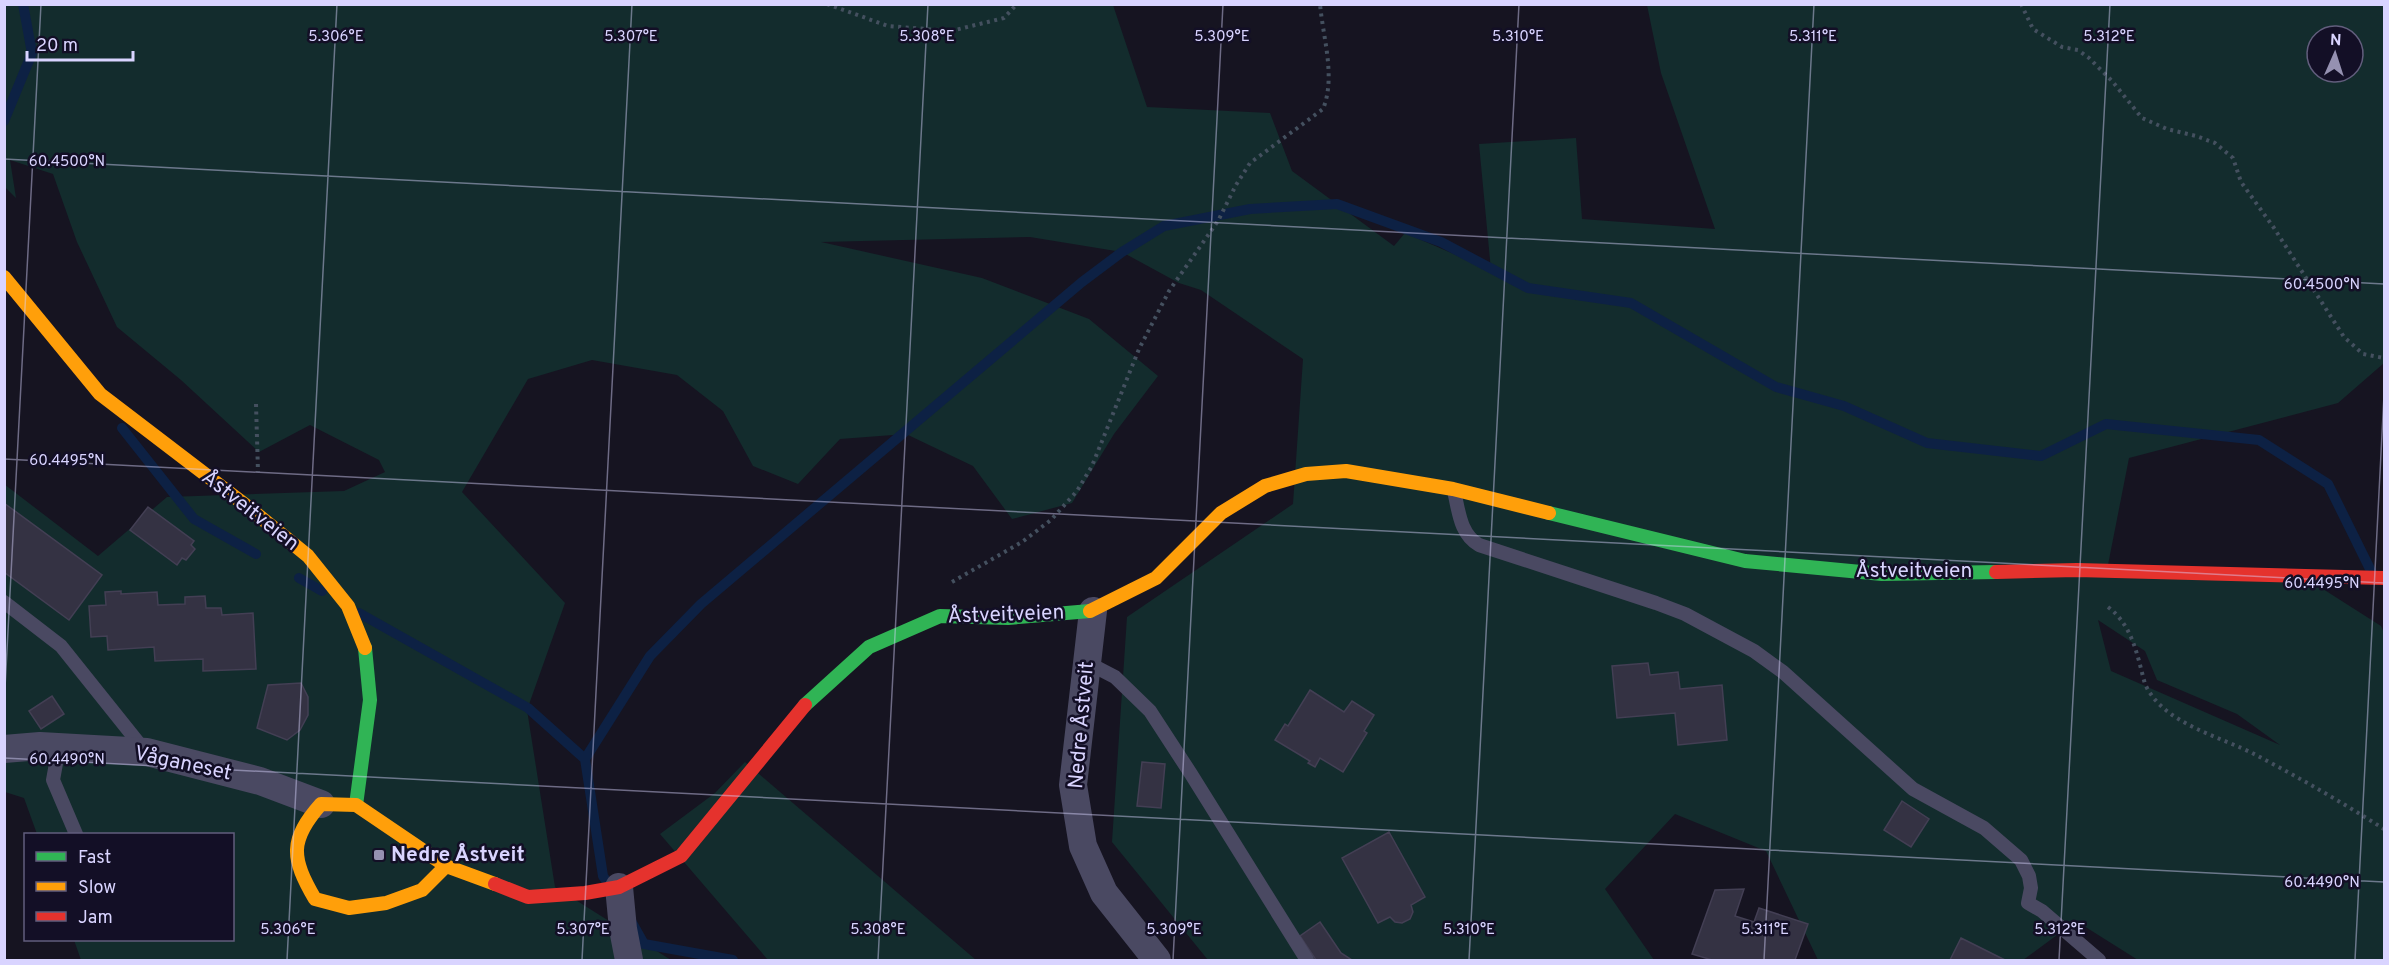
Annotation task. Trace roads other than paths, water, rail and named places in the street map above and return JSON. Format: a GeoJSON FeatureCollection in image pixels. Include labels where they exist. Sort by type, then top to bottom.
{"type":"FeatureCollection","features":[{"type":"Feature","properties":{"kind":"street","name":"Åstveitveien"},"geometry":{"type":"LineString","coordinates":[[4,277],[100,394],[308,556],[348,606],[367,653],[370,700],[356,805],[446,866],[528,897],[585,893],[619,887],[681,856],[798,711],[869,647],[940,616],[1008,618],[1093,611],[1156,578],[1221,513],[1265,486],[1306,474],[1346,471],[1453,489],[1745,561],[1882,574],[2077,570],[2385,578]]}},
{"type":"Feature","properties":{"kind":"street","name":"Nedre Åstveit"},"geometry":{"type":"LineString","coordinates":[[1093,611],[1073,785],[1083,846],[1104,893],[1157,960]]}},
{"type":"Feature","properties":{"kind":"street","name":"Våganeset"},"geometry":{"type":"LineString","coordinates":[[4,749],[40,746],[147,752],[260,781],[321,804]]}},
{"type":"Feature","properties":{"kind":"street"},"geometry":{"type":"LineString","coordinates":[[356,805],[321,804],[304,821],[294,850],[299,874],[315,899],[349,908],[386,903],[422,890],[446,866]]}},
{"type":"Feature","properties":{"kind":"street"},"geometry":{"type":"LineString","coordinates":[[619,887],[629,960]]}},
{"type":"Feature","properties":{"kind":"lane"},"geometry":{"type":"LineString","coordinates":[[1453,489],[1462,526],[1469,540],[1666,606],[1754,651],[1783,672],[1913,789],[1984,828],[2021,860],[2029,876],[2031,888],[2028,903],[2042,911],[2099,960]]}},
{"type":"Feature","properties":{"kind":"lane"},"geometry":{"type":"LineString","coordinates":[[4,602],[61,646],[147,752]]}},
{"type":"Feature","properties":{"kind":"lane"},"geometry":{"type":"LineString","coordinates":[[1088,663],[1115,677],[1149,711],[1307,960]]}},
{"type":"Feature","properties":{"kind":"lane"},"geometry":{"type":"LineString","coordinates":[[59,747],[53,780],[76,833]]}},
{"type":"Feature","properties":{"kind":"waterway"},"geometry":{"type":"LineString","coordinates":[[4,121],[32,53],[23,4]]}},
{"type":"Feature","properties":{"kind":"waterway"},"geometry":{"type":"LineString","coordinates":[[609,885],[603,876],[585,759],[650,656],[701,604],[1082,282],[1122,252],[1164,226],[1250,209],[1337,204],[1441,242],[1528,288],[1631,303],[1776,387],[1844,406],[1927,443],[2041,456],[2106,424],[2259,440],[2328,484],[2372,573]]}},
{"type":"Feature","properties":{"kind":"waterway"},"geometry":{"type":"LineString","coordinates":[[122,428],[194,519],[256,554]]}},
{"type":"Feature","properties":{"kind":"waterway"},"geometry":{"type":"LineString","coordinates":[[299,578],[322,591]]}},
{"type":"Feature","properties":{"kind":"waterway"},"geometry":{"type":"LineString","coordinates":[[359,613],[528,708],[585,759]]}},
{"type":"Feature","properties":{"kind":"waterway"},"geometry":{"type":"LineString","coordinates":[[631,921],[644,944],[733,960]]}},
{"type":"Feature","properties":{"kind":"place","name":"Nedre Åstveit"},"geometry":{"type":"Point","coordinates":[379,855]}}]}
